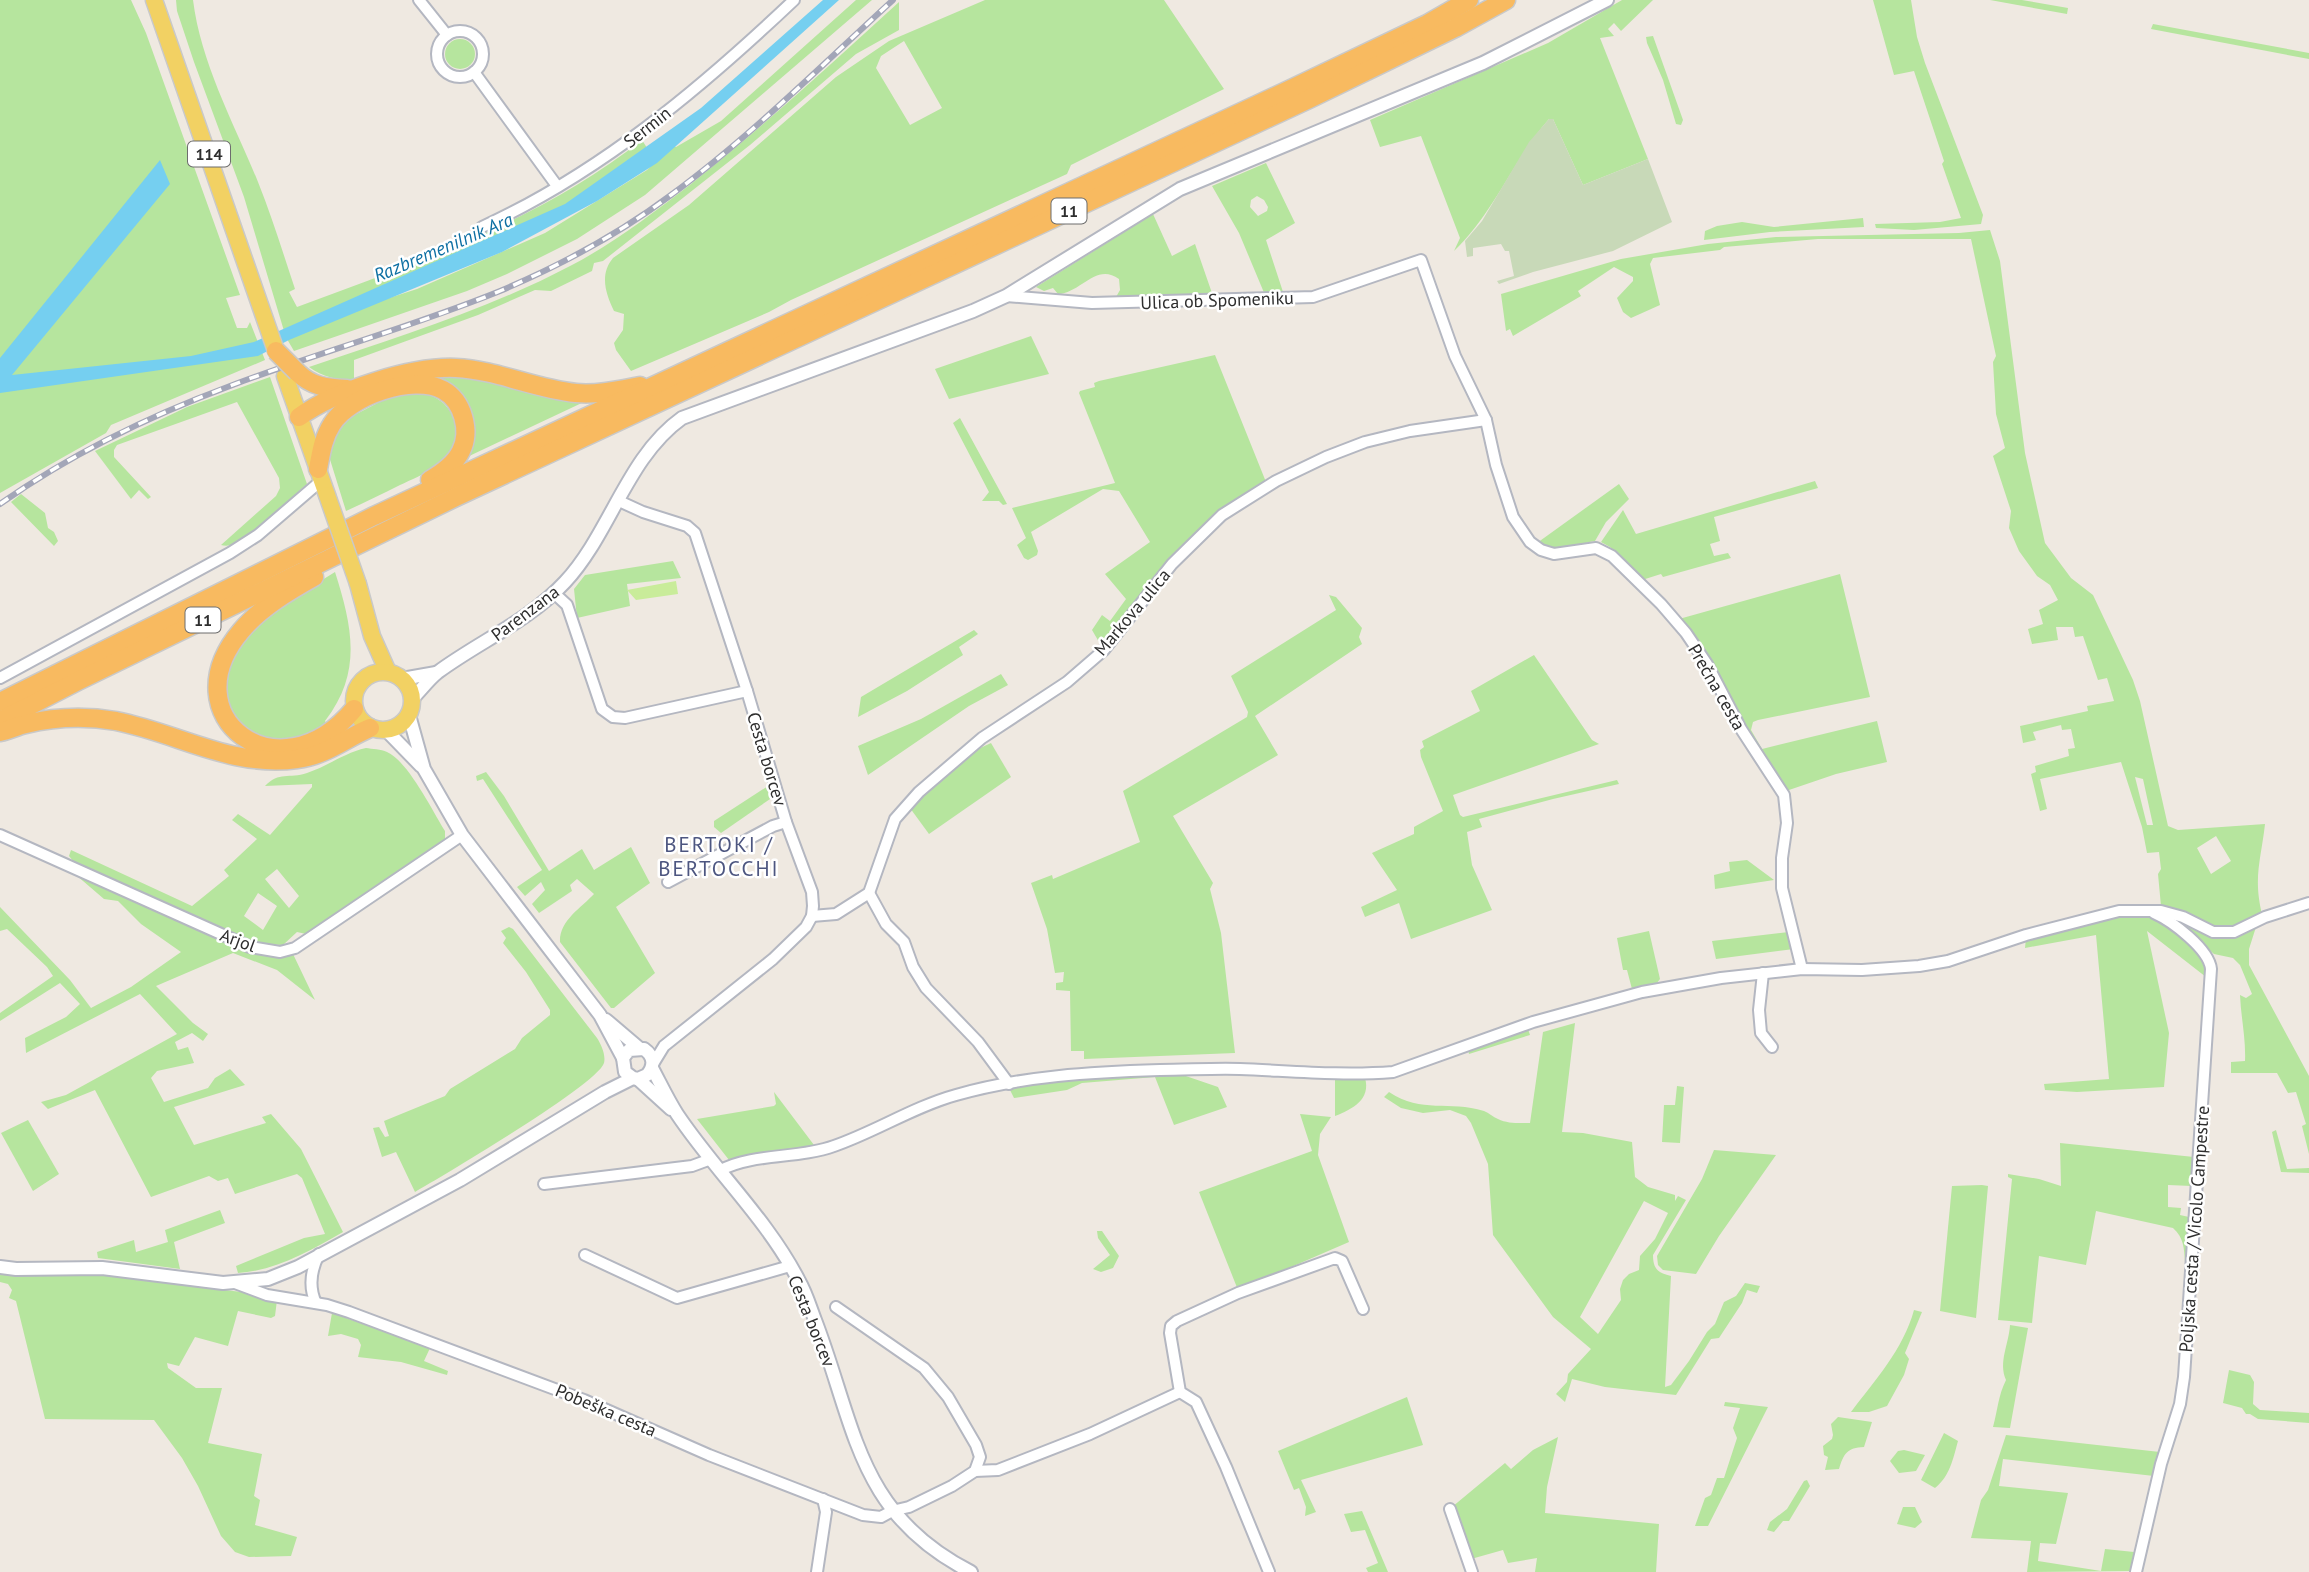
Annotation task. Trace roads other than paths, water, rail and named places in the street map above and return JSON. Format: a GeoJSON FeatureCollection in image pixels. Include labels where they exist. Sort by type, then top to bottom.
{"type":"FeatureCollection","features":[{"type":"Feature","properties":{"kind":"highway","name":"11"},"geometry":{"type":"LineString","coordinates":[[0,702],[374,516],[1305,82],[1427,24],[1469,0]]}},
{"type":"Feature","properties":{"kind":"highway","name":"11"},"geometry":{"type":"LineString","coordinates":[[0,721],[407,520],[1309,99],[1455,28],[1506,0]]}},
{"type":"Feature","properties":{"kind":"highway"},"geometry":{"type":"LineString","coordinates":[[276,351],[291,374],[319,387],[354,389]]}},
{"type":"Feature","properties":{"kind":"highway"},"geometry":{"type":"LineString","coordinates":[[299,417],[317,404],[354,389],[430,369],[455,368],[579,393],[665,381]]}},
{"type":"Feature","properties":{"kind":"highway"},"geometry":{"type":"LineString","coordinates":[[299,417],[321,418],[340,414],[368,397],[397,387],[430,386],[450,395],[462,412],[466,432],[461,451],[448,469],[398,495],[374,516]]}},
{"type":"Feature","properties":{"kind":"highway"},"geometry":{"type":"LineString","coordinates":[[322,482],[323,442],[340,414]]}},
{"type":"Feature","properties":{"kind":"highway"},"geometry":{"type":"LineString","coordinates":[[354,709],[320,737],[295,748],[272,750],[249,742],[232,727],[222,709],[216,686],[220,665],[241,630],[259,614],[407,520]]}},
{"type":"Feature","properties":{"kind":"highway"},"geometry":{"type":"LineString","coordinates":[[0,732],[26,724],[63,718],[88,718],[116,721],[227,755],[257,761],[279,761],[326,752],[378,729]]}},
{"type":"Feature","properties":{"kind":"main road","name":"114"},"geometry":{"type":"LineString","coordinates":[[154,0],[276,351]]}},
{"type":"Feature","properties":{"kind":"main road"},"geometry":{"type":"LineString","coordinates":[[291,374],[299,417],[358,584],[372,636],[395,675],[411,691],[409,715],[401,724],[378,729],[360,720],[354,709],[354,695],[365,677],[372,636]]}},
{"type":"Feature","properties":{"kind":"main road"},"geometry":{"type":"LineString","coordinates":[[365,677],[372,673],[395,675]]}},
{"type":"Feature","properties":{"kind":"street"},"geometry":{"type":"LineString","coordinates":[[419,0],[447,35]]}},
{"type":"Feature","properties":{"kind":"street","name":"Sermin"},"geometry":{"type":"LineString","coordinates":[[482,228],[511,214],[614,152],[654,122],[794,0]]}},
{"type":"Feature","properties":{"kind":"street","name":"Parenzana"},"geometry":{"type":"LineString","coordinates":[[412,699],[437,673],[513,624],[554,593],[585,558],[657,438],[682,418],[928,329],[1006,296],[1180,189],[1483,63],[1607,0]]}},
{"type":"Feature","properties":{"kind":"street"},"geometry":{"type":"LineString","coordinates":[[465,32],[478,40],[483,55],[474,72],[456,76],[441,66],[438,48],[447,35],[465,32]]}},
{"type":"Feature","properties":{"kind":"street"},"geometry":{"type":"LineString","coordinates":[[474,72],[557,186]]}},
{"type":"Feature","properties":{"kind":"street","name":"Ulica ob Spomeniku"},"geometry":{"type":"LineString","coordinates":[[1006,296],[1091,303],[1312,297],[1422,260]]}},
{"type":"Feature","properties":{"kind":"street","name":"Prečna cesta"},"geometry":{"type":"LineString","coordinates":[[1422,260],[1455,356],[1486,420],[1496,465],[1513,517],[1530,542],[1541,550],[1554,554],[1596,548],[1612,556],[1661,604],[1686,633],[1707,664],[1741,729],[1784,795],[1787,823],[1782,858],[1783,888],[1802,969]]}},
{"type":"Feature","properties":{"kind":"street","name":"Markova ulica"},"geometry":{"type":"LineString","coordinates":[[869,893],[895,819],[919,792],[982,738],[1067,682],[1104,650],[1172,564],[1222,515],[1276,481],[1365,442],[1486,420]]}},
{"type":"Feature","properties":{"kind":"street"},"geometry":{"type":"LineString","coordinates":[[0,678],[230,553],[258,535],[322,482]]}},
{"type":"Feature","properties":{"kind":"street","name":"Cesta borcev"},"geometry":{"type":"LineString","coordinates":[[619,501],[687,526],[695,533],[747,691],[786,822],[812,892],[812,916]]}},
{"type":"Feature","properties":{"kind":"street"},"geometry":{"type":"LineString","coordinates":[[554,593],[567,605],[602,709],[613,717],[625,718],[747,691]]}},
{"type":"Feature","properties":{"kind":"street","name":"Parenzana"},"geometry":{"type":"LineString","coordinates":[[395,675],[437,673]]}},
{"type":"Feature","properties":{"kind":"street"},"geometry":{"type":"LineString","coordinates":[[409,715],[424,769],[462,835],[600,1015],[625,1072],[635,1078]]}},
{"type":"Feature","properties":{"kind":"street"},"geometry":{"type":"LineString","coordinates":[[378,729],[424,769]]}},
{"type":"Feature","properties":{"kind":"street"},"geometry":{"type":"LineString","coordinates":[[668,882],[786,822]]}},
{"type":"Feature","properties":{"kind":"street","name":"Arjol"},"geometry":{"type":"LineString","coordinates":[[0,835],[250,947],[280,952],[295,948],[326,929],[462,835]]}},
{"type":"Feature","properties":{"kind":"street"},"geometry":{"type":"LineString","coordinates":[[0,1267],[102,1268],[235,1283],[268,1279],[298,1267],[460,1180],[605,1092],[647,1075],[664,1046],[773,959],[806,927],[812,916],[836,914],[869,893],[886,924],[904,942],[912,967],[926,988],[978,1042],[1009,1084]]}},
{"type":"Feature","properties":{"kind":"street"},"geometry":{"type":"LineString","coordinates":[[721,1170],[732,1164],[806,1154],[833,1147],[946,1098],[1009,1084],[1108,1072],[1237,1069],[1393,1072],[1533,1022],[1630,995],[1721,978],[1802,969],[1862,970],[1919,966],[1948,961],[2119,911],[2161,911],[2183,917],[2221,934],[2234,932],[2265,917],[2309,903]]}},
{"type":"Feature","properties":{"kind":"street","name":"Poljska cesta / Vicolo Campestre"},"geometry":{"type":"LineString","coordinates":[[2136,1572],[2161,1464],[2180,1404],[2184,1377],[2211,968],[2210,959],[2195,942],[2160,915],[2149,910]]}},
{"type":"Feature","properties":{"kind":"street"},"geometry":{"type":"LineString","coordinates":[[1763,973],[1759,1010],[1761,1033],[1772,1046]]}},
{"type":"Feature","properties":{"kind":"street"},"geometry":{"type":"LineString","coordinates":[[600,1015],[651,1056],[652,1065]]}},
{"type":"Feature","properties":{"kind":"street"},"geometry":{"type":"LineString","coordinates":[[605,1092],[629,1050],[664,1046]]}},
{"type":"Feature","properties":{"kind":"street","name":"Cesta borcev"},"geometry":{"type":"LineString","coordinates":[[652,1065],[677,1113],[768,1233],[799,1281],[825,1347],[853,1437],[873,1482],[892,1511],[925,1543],[951,1562],[971,1572]]}},
{"type":"Feature","properties":{"kind":"street","name":"Cesta borcev"},"geometry":{"type":"LineString","coordinates":[[635,1078],[677,1113]]}},
{"type":"Feature","properties":{"kind":"street"},"geometry":{"type":"LineString","coordinates":[[544,1184],[692,1166],[712,1159]]}},
{"type":"Feature","properties":{"kind":"street"},"geometry":{"type":"LineString","coordinates":[[316,1303],[312,1295],[311,1271],[319,1254]]}},
{"type":"Feature","properties":{"kind":"street"},"geometry":{"type":"LineString","coordinates":[[585,1255],[677,1297],[790,1266]]}},
{"type":"Feature","properties":{"kind":"street"},"geometry":{"type":"LineString","coordinates":[[1269,1572],[1226,1466],[1196,1402],[1180,1392],[1171,1326],[1238,1293],[1335,1258],[1342,1261],[1363,1309]]}},
{"type":"Feature","properties":{"kind":"street","name":"Pobeška cesta"},"geometry":{"type":"LineString","coordinates":[[235,1283],[267,1295],[316,1303],[349,1312],[584,1400],[709,1455],[863,1515],[881,1517],[909,1507],[952,1486],[975,1471]]}},
{"type":"Feature","properties":{"kind":"street"},"geometry":{"type":"LineString","coordinates":[[836,1307],[924,1368],[948,1397],[976,1445],[980,1457],[975,1471],[998,1470],[1090,1434],[1180,1392]]}},
{"type":"Feature","properties":{"kind":"street"},"geometry":{"type":"LineString","coordinates":[[817,1572],[826,1511],[823,1499]]}},
{"type":"Feature","properties":{"kind":"street"},"geometry":{"type":"LineString","coordinates":[[1450,1509],[1472,1572]]}},
{"type":"Feature","properties":{"kind":"water"},"geometry":{"type":"Polygon","coordinates":[[[823,0],[839,0],[657,163],[597,201],[502,252],[289,340],[258,356],[0,393],[0,358],[160,160],[170,184],[12,375],[191,356],[254,342],[565,204],[701,108],[823,0]]]}},
{"type":"Feature","properties":{"kind":"railway"},"geometry":{"type":"LineString","coordinates":[[0,504],[54,469],[170,410],[264,374],[467,304],[522,281],[588,248],[631,223],[700,173],[785,100],[893,0]]}},
{"type":"Feature","properties":{"kind":"district","name":"BERTOKI / BERTOCCHI"},"geometry":{"type":"Point","coordinates":[719,856]}},
{"type":"Feature","properties":{"kind":"water label","name":"Razbremenilnik Ara"},"geometry":{"type":"Point","coordinates":[443,247]}}]}
